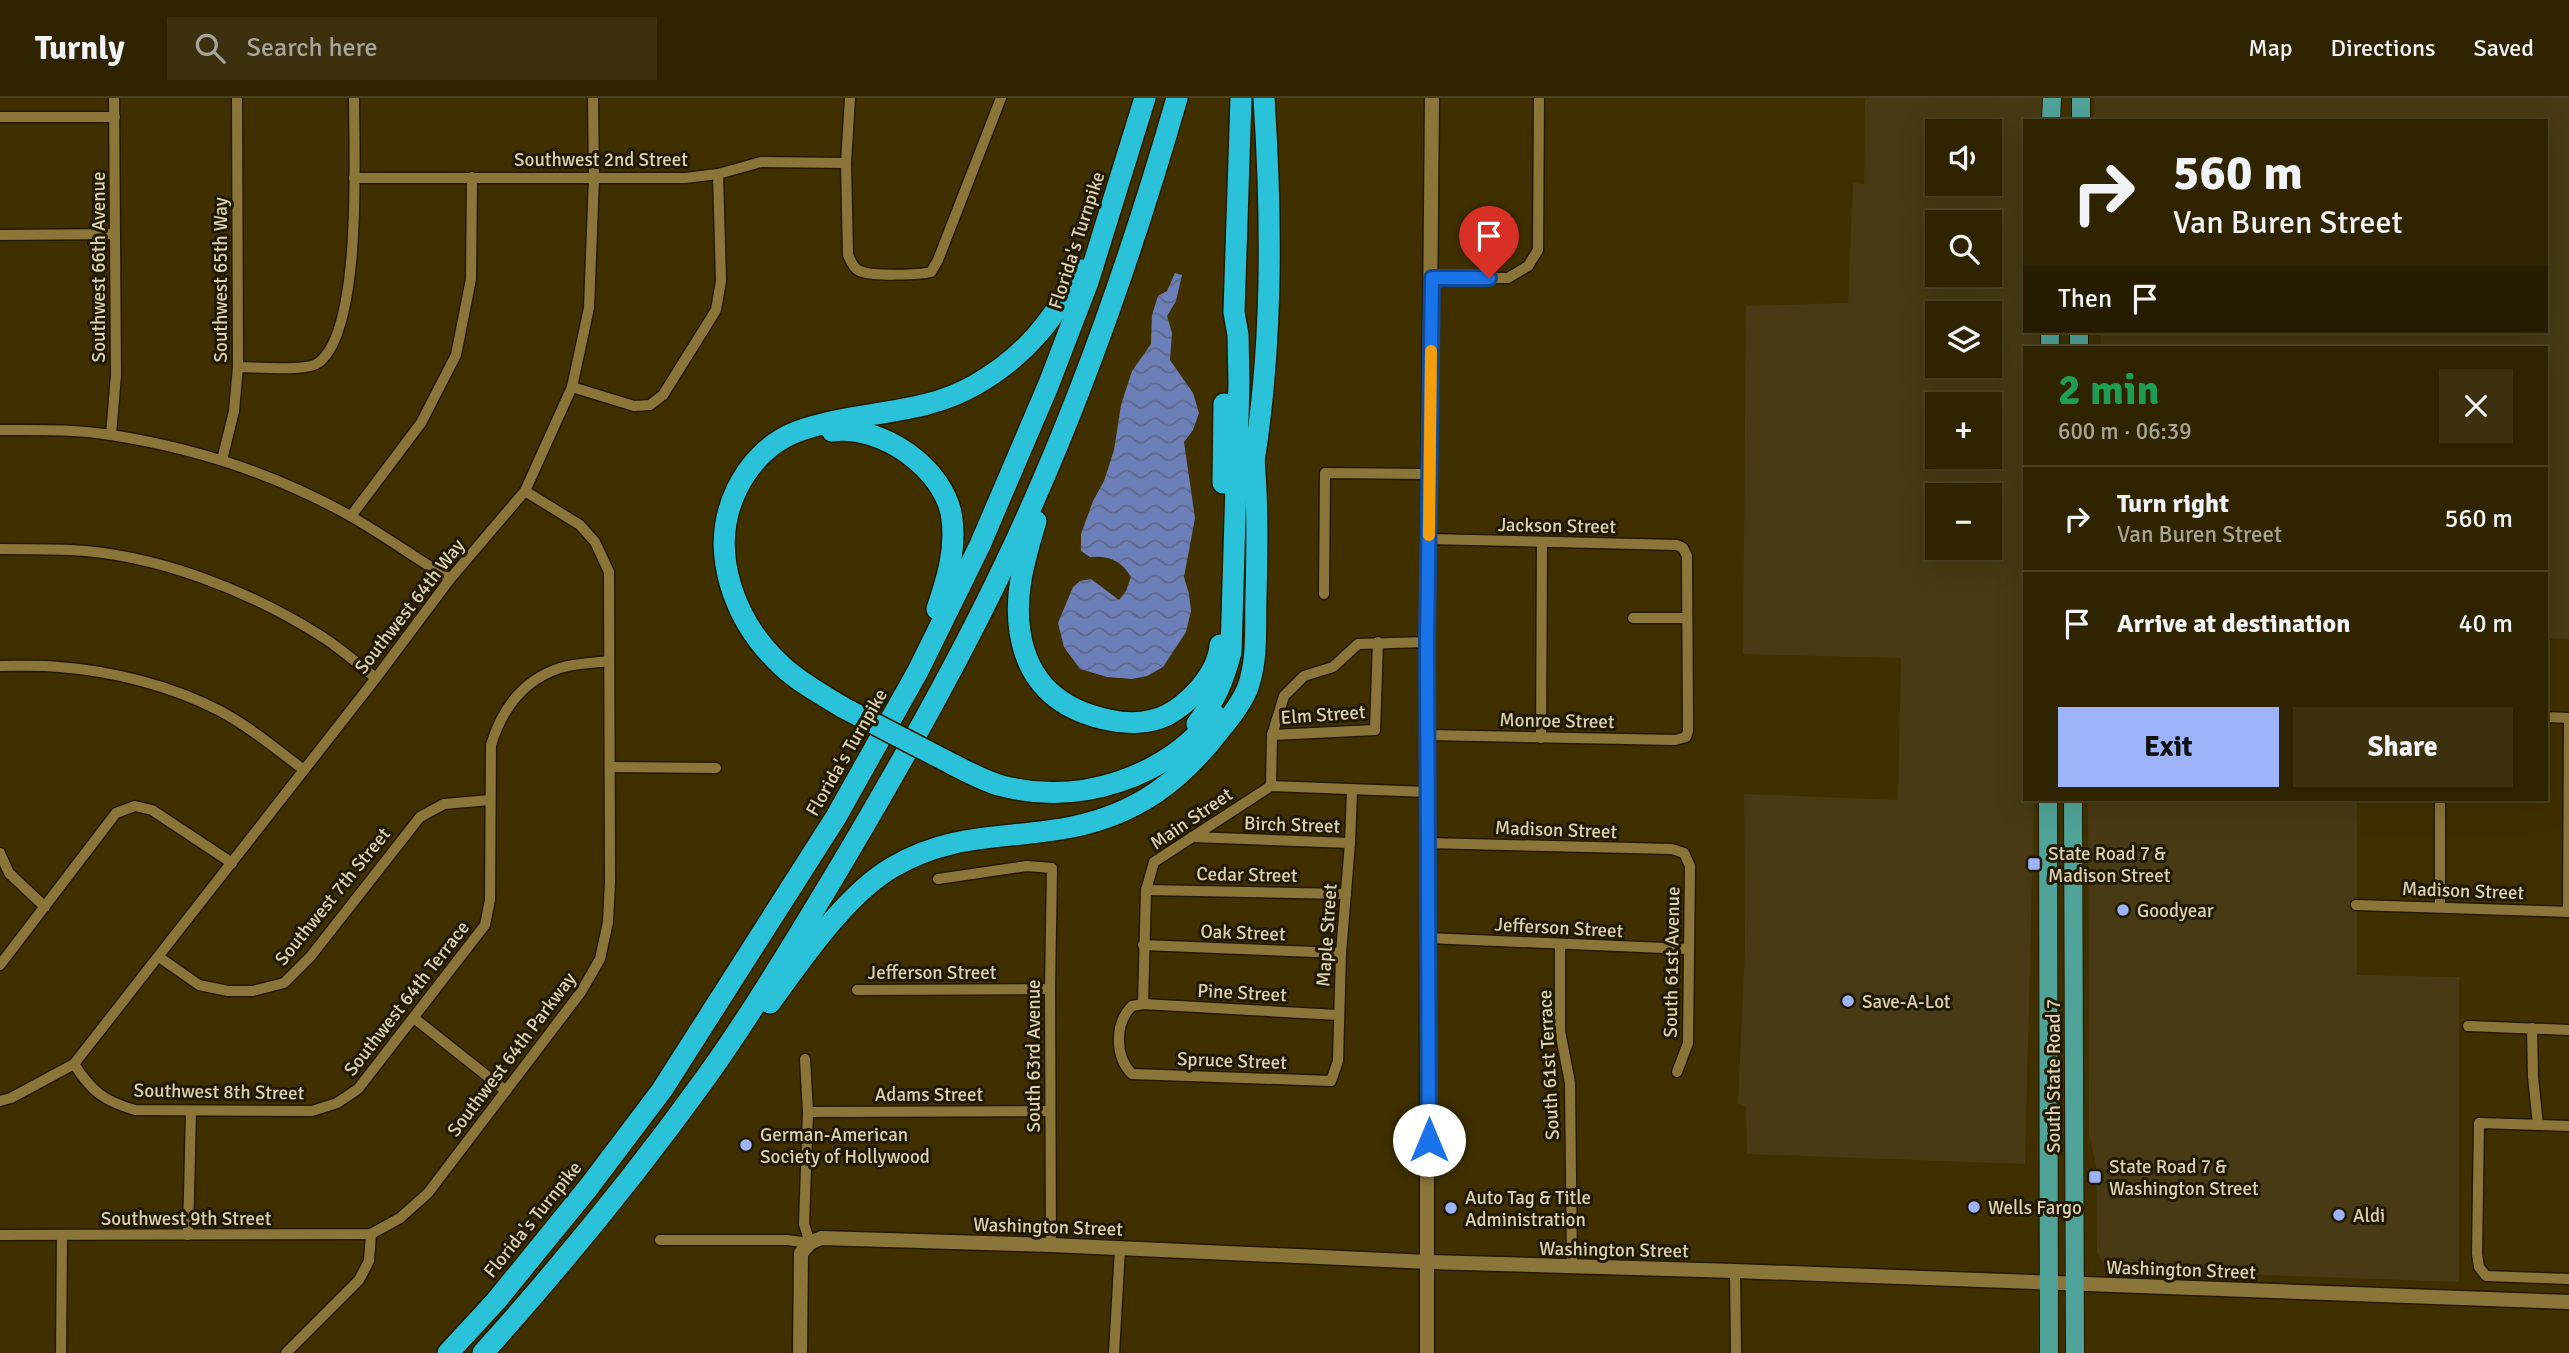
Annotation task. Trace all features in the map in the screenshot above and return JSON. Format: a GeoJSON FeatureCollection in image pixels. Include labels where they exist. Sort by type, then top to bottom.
{"type":"FeatureCollection","features":[{"type":"Feature","properties":{"kind":"highway","name":"Florida's Turnpike"},"geometry":{"type":"LineString","coordinates":[[448,1353],[496,1301],[579,1199],[662,1090],[836,817],[918,671],[1019,458],[1078,308],[1146,98]]}},
{"type":"Feature","properties":{"kind":"highway"},"geometry":{"type":"LineString","coordinates":[[483,1353],[616,1194],[707,1076],[790,950],[932,710],[1004,567],[1081,383],[1125,266],[1177,98]]}},
{"type":"Feature","properties":{"kind":"highway"},"geometry":{"type":"LineString","coordinates":[[956,760],[1016,779],[1063,782],[1097,777],[1131,765],[1169,745],[1197,724],[1215,700],[1225,678],[1231,652],[1239,383],[1238,335],[1234,312],[1241,98]]}},
{"type":"Feature","properties":{"kind":"highway"},"geometry":{"type":"LineString","coordinates":[[1106,226],[1058,310],[1033,341],[1007,365],[973,387],[927,405],[795,432],[769,447],[754,461],[729,505],[724,533],[724,557],[730,585],[740,610],[756,635],[783,667],[1001,786],[1047,792],[1085,790],[1135,777],[1170,758],[1200,734],[1220,709],[1234,684],[1243,655],[1246,508],[1264,379],[1270,230],[1264,98]]}},
{"type":"Feature","properties":{"kind":"highway"},"geometry":{"type":"LineString","coordinates":[[1081,383],[1060,459],[1037,519],[1021,572],[1018,607],[1020,632],[1027,658],[1041,682],[1063,704],[1088,716],[1141,723],[1166,716],[1191,698],[1209,677],[1219,652],[1225,375],[1227,335],[1234,312]]}},
{"type":"Feature","properties":{"kind":"highway"},"geometry":{"type":"LineString","coordinates":[[848,703],[787,655],[754,614],[742,592],[733,565],[731,540],[734,514],[750,477],[779,448],[800,438],[841,430],[882,438],[922,465],[940,488],[952,516],[954,547],[949,574],[918,671]]}},
{"type":"Feature","properties":{"kind":"highway"},"geometry":{"type":"LineString","coordinates":[[707,1076],[740,1045],[838,915],[864,888],[892,867],[944,844],[971,838],[1070,827],[1104,819],[1152,796],[1173,782],[1199,757],[1230,718],[1247,689],[1255,660],[1258,509],[1254,460]]}},
{"type":"Feature","properties":{"kind":"main road"},"geometry":{"type":"LineString","coordinates":[[2052,98],[2052,119]]}},
{"type":"Feature","properties":{"kind":"main road"},"geometry":{"type":"LineString","coordinates":[[2081,98],[2081,119]]}},
{"type":"Feature","properties":{"kind":"main road","name":"South State Road 7"},"geometry":{"type":"LineString","coordinates":[[2048,801],[2049,1353]]}},
{"type":"Feature","properties":{"kind":"main road","name":"South State Road 7"},"geometry":{"type":"LineString","coordinates":[[2073,801],[2075,1353]]}},
{"type":"Feature","properties":{"kind":"main road"},"geometry":{"type":"LineString","coordinates":[[2048,916],[2074,966]]}},
{"type":"Feature","properties":{"kind":"main road"},"geometry":{"type":"LineString","coordinates":[[2049,940],[2074,966]]}},
{"type":"Feature","properties":{"kind":"street","name":"Southwest 66th Avenue"},"geometry":{"type":"LineString","coordinates":[[111,435],[116,375],[114,98]]}},
{"type":"Feature","properties":{"kind":"street","name":"Southwest 65th Way"},"geometry":{"type":"LineString","coordinates":[[222,460],[234,411],[238,368],[237,98]]}},
{"type":"Feature","properties":{"kind":"street"},"geometry":{"type":"LineString","coordinates":[[238,368],[301,367],[317,363],[327,351],[341,323],[351,281],[354,98]]}},
{"type":"Feature","properties":{"kind":"street","name":"Southwest 64th Way"},"geometry":{"type":"LineString","coordinates":[[74,1064],[376,678],[450,579],[525,491],[572,387],[589,308],[594,178],[593,98]]}},
{"type":"Feature","properties":{"kind":"street"},"geometry":{"type":"LineString","coordinates":[[849,98],[846,163],[849,256],[854,268],[864,273],[921,275],[931,272],[1001,98]]}},
{"type":"Feature","properties":{"kind":"street"},"geometry":{"type":"LineString","coordinates":[[1427,1353],[1427,642],[1432,98]]}},
{"type":"Feature","properties":{"kind":"street"},"geometry":{"type":"LineString","coordinates":[[1432,278],[1508,278],[1528,266],[1538,250],[1539,98]]}},
{"type":"Feature","properties":{"kind":"street"},"geometry":{"type":"LineString","coordinates":[[0,117],[115,117]]}},
{"type":"Feature","properties":{"kind":"street","name":"Southwest 2nd Street"},"geometry":{"type":"LineString","coordinates":[[354,178],[685,178],[718,174],[761,162],[846,163]]}},
{"type":"Feature","properties":{"kind":"street"},"geometry":{"type":"LineString","coordinates":[[572,387],[634,406],[650,405],[663,395],[716,310],[721,281],[718,174]]}},
{"type":"Feature","properties":{"kind":"street"},"geometry":{"type":"LineString","coordinates":[[351,516],[421,423],[456,355],[471,279],[472,177]]}},
{"type":"Feature","properties":{"kind":"street"},"geometry":{"type":"LineString","coordinates":[[0,234],[115,234]]}},
{"type":"Feature","properties":{"kind":"street"},"geometry":{"type":"LineString","coordinates":[[0,430],[51,430],[111,435],[222,460],[283,482],[351,516],[450,579]]}},
{"type":"Feature","properties":{"kind":"street"},"geometry":{"type":"LineString","coordinates":[[1324,594],[1325,473],[1429,474]]}},
{"type":"Feature","properties":{"kind":"street","name":"Southwest 64th Parkway"},"geometry":{"type":"LineString","coordinates":[[371,1234],[400,1218],[428,1193],[582,992],[600,959],[608,922],[611,767],[609,572],[595,542],[580,525],[525,491]]}},
{"type":"Feature","properties":{"kind":"street","name":"Jackson Street"},"geometry":{"type":"LineString","coordinates":[[1429,539],[1677,545],[1683,548],[1687,556],[1687,618]]}},
{"type":"Feature","properties":{"kind":"street"},"geometry":{"type":"LineString","coordinates":[[1541,738],[1542,542]]}},
{"type":"Feature","properties":{"kind":"street"},"geometry":{"type":"LineString","coordinates":[[0,549],[72,550],[143,561],[194,574],[239,592],[320,636],[376,678]]}},
{"type":"Feature","properties":{"kind":"street"},"geometry":{"type":"LineString","coordinates":[[1633,618],[1687,618]]}},
{"type":"Feature","properties":{"kind":"street","name":"Monroe Street"},"geometry":{"type":"LineString","coordinates":[[1428,735],[1675,740],[1686,737],[1687,618]]}},
{"type":"Feature","properties":{"kind":"street","name":"Elm Street"},"geometry":{"type":"LineString","coordinates":[[1272,735],[1375,730],[1378,642]]}},
{"type":"Feature","properties":{"kind":"street"},"geometry":{"type":"LineString","coordinates":[[1427,642],[1358,644],[1333,667],[1304,676],[1284,696],[1272,735],[1271,786],[1428,792]]}},
{"type":"Feature","properties":{"kind":"street","name":"Southwest 64th Terrace"},"geometry":{"type":"LineString","coordinates":[[337,1103],[358,1089],[485,925],[490,900],[491,745],[499,721],[512,700],[533,680],[561,667],[609,661]]}},
{"type":"Feature","properties":{"kind":"street"},"geometry":{"type":"LineString","coordinates":[[0,666],[95,671],[156,686],[219,711],[255,733],[304,770]]}},
{"type":"Feature","properties":{"kind":"street"},"geometry":{"type":"LineString","coordinates":[[2548,717],[2569,718],[2568,912]]}},
{"type":"Feature","properties":{"kind":"street"},"geometry":{"type":"LineString","coordinates":[[611,767],[716,768]]}},
{"type":"Feature","properties":{"kind":"street","name":"Main Street"},"geometry":{"type":"LineString","coordinates":[[1143,1004],[1146,890],[1154,862],[1271,786]]}},
{"type":"Feature","properties":{"kind":"street","name":"Maple Street"},"geometry":{"type":"LineString","coordinates":[[1331,1081],[1338,1061],[1340,953],[1352,790]]}},
{"type":"Feature","properties":{"kind":"street","name":"Southwest 7th Street"},"geometry":{"type":"LineString","coordinates":[[159,957],[199,985],[228,991],[253,991],[284,982],[311,956],[420,817],[444,804],[490,800]]}},
{"type":"Feature","properties":{"kind":"street"},"geometry":{"type":"LineString","coordinates":[[2440,907],[2441,801]]}},
{"type":"Feature","properties":{"kind":"street"},"geometry":{"type":"LineString","coordinates":[[0,965],[116,813],[135,806],[152,810],[232,863]]}},
{"type":"Feature","properties":{"kind":"street","name":"Birch Street"},"geometry":{"type":"LineString","coordinates":[[1192,837],[1350,843]]}},
{"type":"Feature","properties":{"kind":"street","name":"Madison Street"},"geometry":{"type":"LineString","coordinates":[[1427,843],[1672,849],[1684,853]]}},
{"type":"Feature","properties":{"kind":"street"},"geometry":{"type":"LineString","coordinates":[[0,853],[9,873],[45,907]]}},
{"type":"Feature","properties":{"kind":"street","name":"South 61st Avenue"},"geometry":{"type":"LineString","coordinates":[[1677,1072],[1688,1043],[1690,866],[1684,853]]}},
{"type":"Feature","properties":{"kind":"street","name":"South 63rd Avenue"},"geometry":{"type":"LineString","coordinates":[[938,878],[1027,866],[1052,867],[1051,1245]]}},
{"type":"Feature","properties":{"kind":"street","name":"Cedar Street"},"geometry":{"type":"LineString","coordinates":[[1146,890],[1346,894]]}},
{"type":"Feature","properties":{"kind":"street","name":"Madison Street"},"geometry":{"type":"LineString","coordinates":[[2356,905],[2568,912]]}},
{"type":"Feature","properties":{"kind":"street","name":"Jefferson Street"},"geometry":{"type":"LineString","coordinates":[[1428,938],[1688,949]]}},
{"type":"Feature","properties":{"kind":"street","name":"Oak Street"},"geometry":{"type":"LineString","coordinates":[[1143,945],[1340,953]]}},
{"type":"Feature","properties":{"kind":"street","name":"South 61st Terrace"},"geometry":{"type":"LineString","coordinates":[[1560,945],[1560,1031],[1570,1083],[1572,1267]]}},
{"type":"Feature","properties":{"kind":"street","name":"Jefferson Street"},"geometry":{"type":"LineString","coordinates":[[858,990],[1050,989]]}},
{"type":"Feature","properties":{"kind":"street","name":"Pine Street"},"geometry":{"type":"LineString","coordinates":[[1143,1004],[1338,1015]]}},
{"type":"Feature","properties":{"kind":"street","name":"Spruce Street"},"geometry":{"type":"LineString","coordinates":[[1143,1004],[1132,1006],[1127,1012],[1119,1035],[1122,1064],[1132,1074],[1331,1081]]}},
{"type":"Feature","properties":{"kind":"street"},"geometry":{"type":"LineString","coordinates":[[414,1018],[506,1091]]}},
{"type":"Feature","properties":{"kind":"street"},"geometry":{"type":"LineString","coordinates":[[2468,1026],[2569,1030]]}},
{"type":"Feature","properties":{"kind":"street"},"geometry":{"type":"LineString","coordinates":[[2532,1028],[2538,1125]]}},
{"type":"Feature","properties":{"kind":"street"},"geometry":{"type":"LineString","coordinates":[[800,1353],[801,1253],[810,1243],[804,1224],[808,1112],[805,1059]]}},
{"type":"Feature","properties":{"kind":"street"},"geometry":{"type":"LineString","coordinates":[[0,1101],[11,1098],[74,1064]]}},
{"type":"Feature","properties":{"kind":"street","name":"Southwest 8th Street"},"geometry":{"type":"LineString","coordinates":[[74,1064],[88,1086],[110,1103],[135,1110],[312,1111],[337,1103]]}},
{"type":"Feature","properties":{"kind":"street"},"geometry":{"type":"LineString","coordinates":[[188,1235],[191,1111]]}},
{"type":"Feature","properties":{"kind":"street","name":"Adams Street"},"geometry":{"type":"LineString","coordinates":[[808,1112],[1050,1111]]}},
{"type":"Feature","properties":{"kind":"street"},"geometry":{"type":"LineString","coordinates":[[2569,1126],[2479,1123],[2477,1254],[2479,1267],[2486,1276],[2569,1279]]}},
{"type":"Feature","properties":{"kind":"street"},"geometry":{"type":"LineString","coordinates":[[286,1353],[359,1280],[369,1261],[371,1234]]}},
{"type":"Feature","properties":{"kind":"street","name":"Southwest 9th Street"},"geometry":{"type":"LineString","coordinates":[[0,1235],[371,1234]]}},
{"type":"Feature","properties":{"kind":"street"},"geometry":{"type":"LineString","coordinates":[[61,1353],[62,1235]]}},
{"type":"Feature","properties":{"kind":"street","name":"Washington Street"},"geometry":{"type":"LineString","coordinates":[[660,1240],[787,1240],[810,1243],[821,1238],[1051,1245],[1429,1262],[2569,1302]]}},
{"type":"Feature","properties":{"kind":"street"},"geometry":{"type":"LineString","coordinates":[[1114,1353],[1120,1249]]}},
{"type":"Feature","properties":{"kind":"street"},"geometry":{"type":"LineString","coordinates":[[1735,1271],[1736,1353]]}},
{"type":"Feature","properties":{"kind":"shaded area"},"geometry":{"type":"Polygon","coordinates":[[[1865,98],[2050,98],[2050,119],[2023,119],[2023,333],[2045,333],[2044,346],[2023,346],[2023,801],[2034,801],[2025,1164],[1747,1154],[1746,1107],[1738,1103],[1745,948],[1744,794],[1898,800],[1901,658],[1743,654],[1746,306],[1848,303],[1853,183],[1864,184],[1865,98]]]}},
{"type":"Feature","properties":{"kind":"shaded area"},"geometry":{"type":"Polygon","coordinates":[[[2094,98],[2569,98],[2569,639],[2548,638],[2548,346],[2100,346],[2101,333],[2548,333],[2548,119],[2094,119],[2094,98]]]}},
{"type":"Feature","properties":{"kind":"shaded area"},"geometry":{"type":"Polygon","coordinates":[[[2088,801],[2357,801],[2357,975],[2459,977],[2459,1282],[2109,1269],[2097,1252],[2096,1165],[2089,1134],[2088,801]]]}},
{"type":"Feature","properties":{"kind":"water"},"geometry":{"type":"Polygon","coordinates":[[[1175,273],[1182,275],[1176,301],[1167,316],[1172,333],[1170,360],[1193,393],[1199,413],[1193,430],[1184,442],[1195,518],[1184,577],[1191,611],[1186,632],[1163,667],[1147,676],[1132,679],[1107,677],[1080,669],[1064,647],[1058,623],[1073,587],[1080,581],[1091,579],[1119,600],[1131,577],[1114,560],[1090,557],[1081,551],[1081,534],[1114,450],[1121,405],[1132,371],[1151,344],[1152,315],[1158,296],[1167,291],[1175,273]]]}},
{"type":"Feature","properties":{"kind":"slow traffic"},"geometry":{"type":"LineString","coordinates":[[1429,535],[1431,351]]}},
{"type":"Feature","properties":{"kind":"place","name":"State Road 7 & Madison Street"},"geometry":{"type":"Point","coordinates":[2034,864]}},
{"type":"Feature","properties":{"kind":"place","name":"Goodyear"},"geometry":{"type":"Point","coordinates":[2123,910]}},
{"type":"Feature","properties":{"kind":"place","name":"Save-A-Lot"},"geometry":{"type":"Point","coordinates":[1848,1001]}},
{"type":"Feature","properties":{"kind":"place","name":"German-American Society of Hollywood"},"geometry":{"type":"Point","coordinates":[746,1145]}},
{"type":"Feature","properties":{"kind":"place","name":"State Road 7 & Washington Street"},"geometry":{"type":"Point","coordinates":[2095,1177]}},
{"type":"Feature","properties":{"kind":"place","name":"Wells Fargo"},"geometry":{"type":"Point","coordinates":[1974,1207]}},
{"type":"Feature","properties":{"kind":"place","name":"Auto Tag & Title Administration"},"geometry":{"type":"Point","coordinates":[1451,1208]}},
{"type":"Feature","properties":{"kind":"place","name":"Aldi"},"geometry":{"type":"Point","coordinates":[2339,1215]}},
{"type":"Feature","properties":{"kind":"route"},"geometry":{"type":"LineString","coordinates":[[1429,1140],[1427,642],[1432,278],[1489,278]]}}]}
